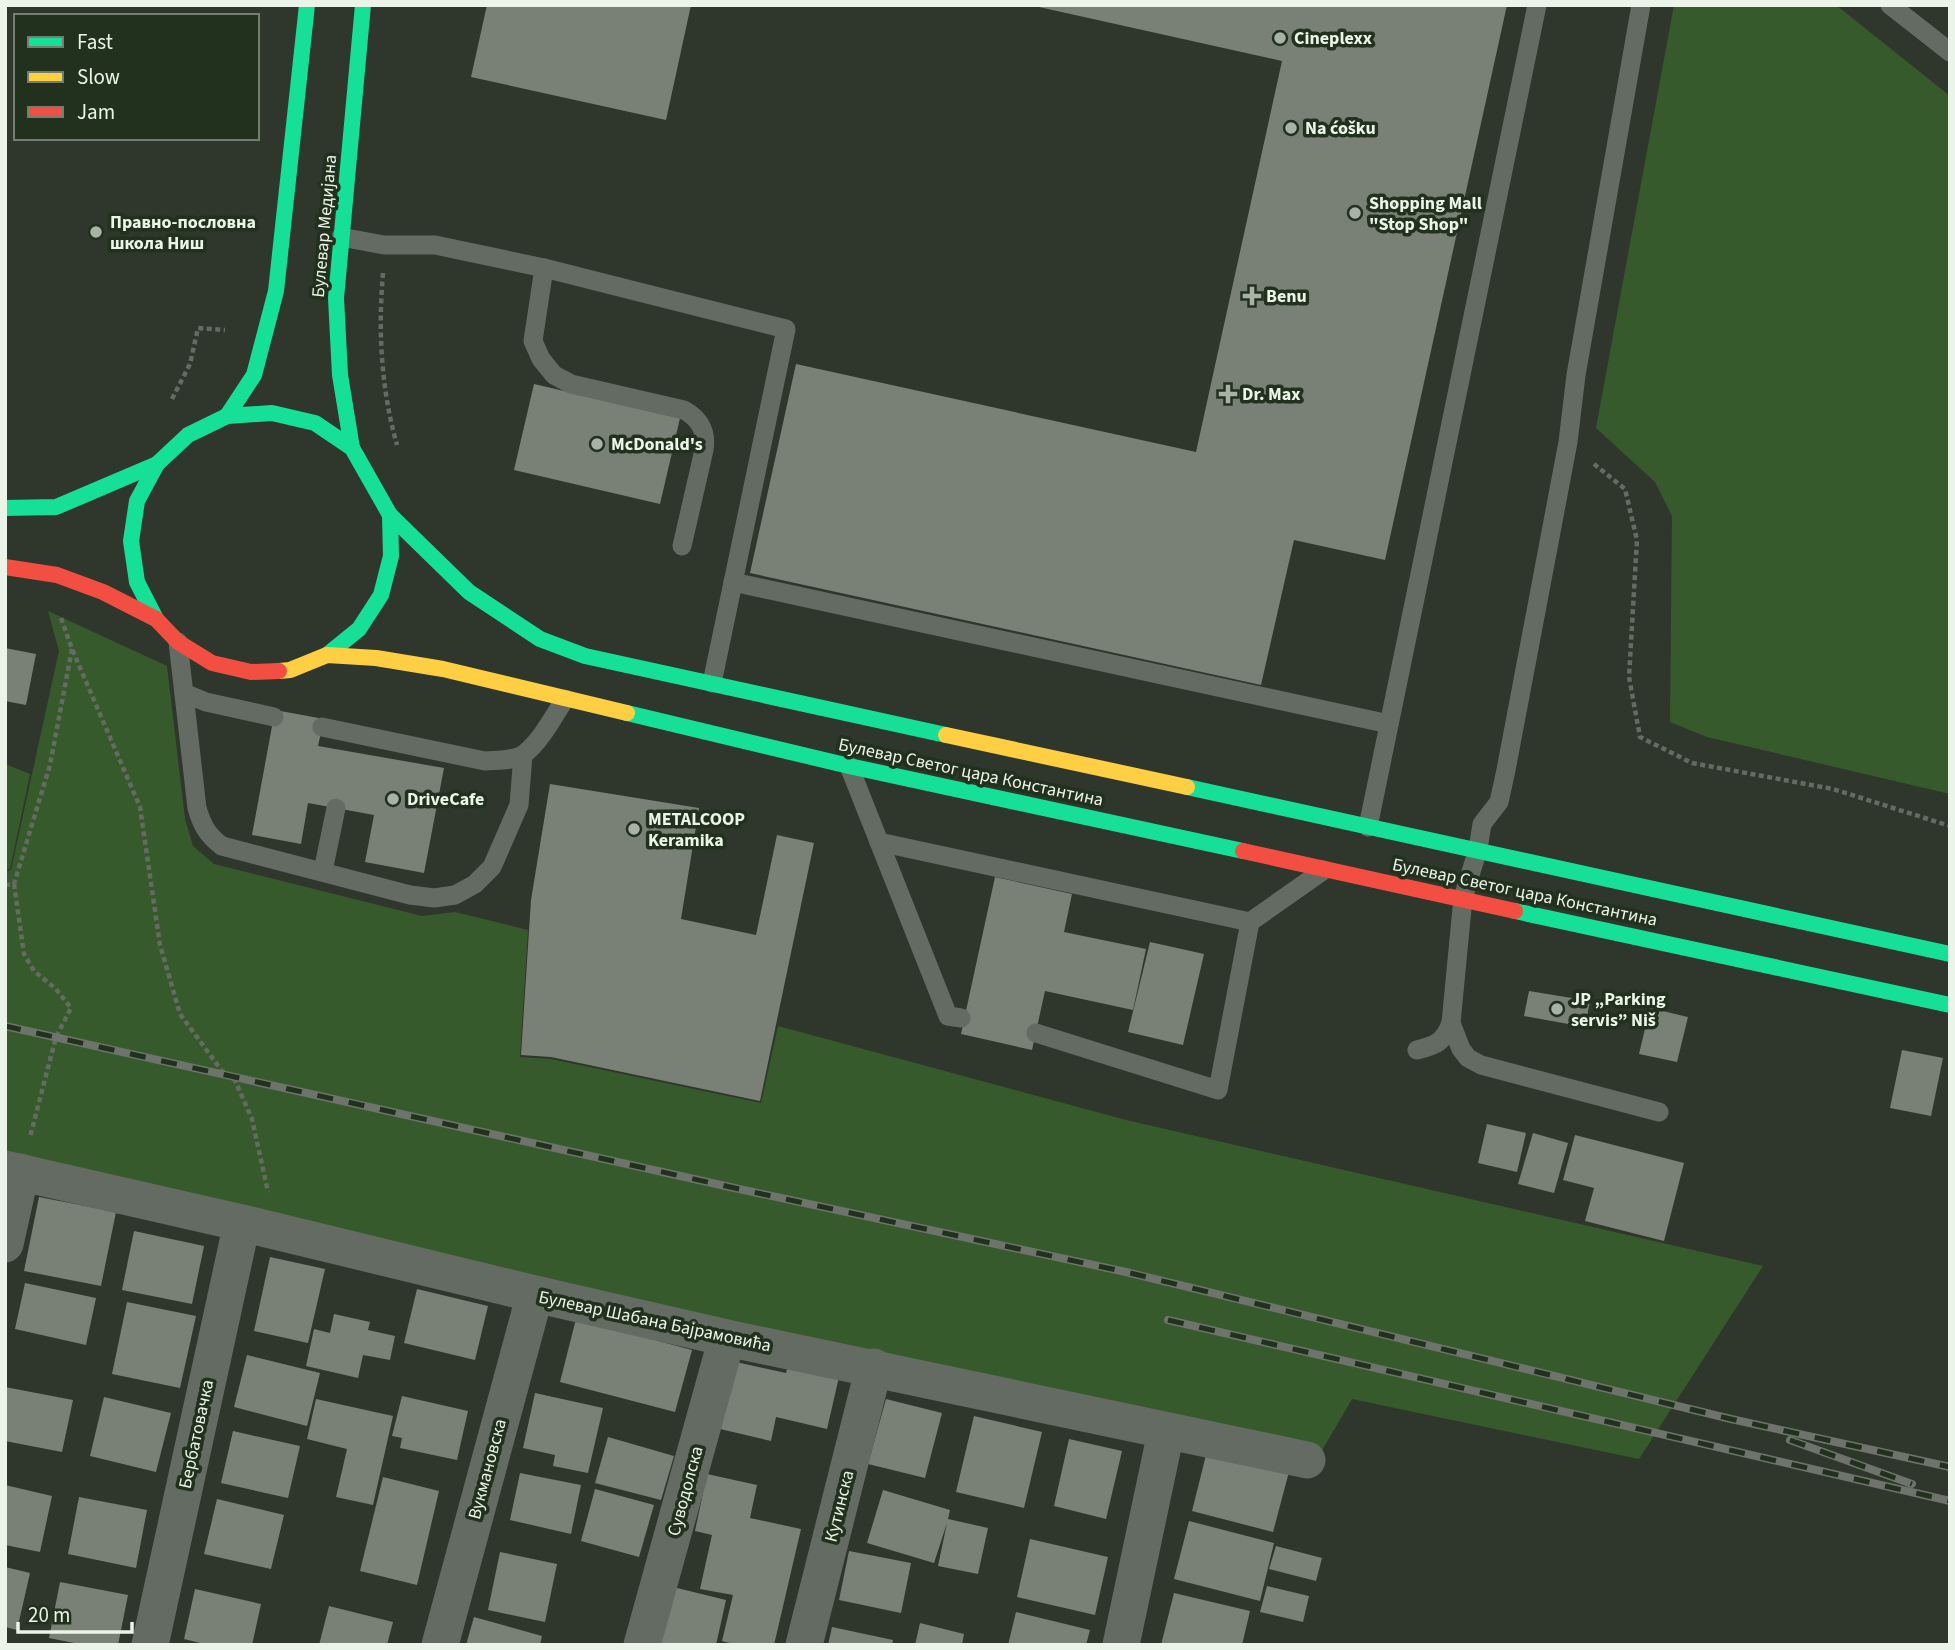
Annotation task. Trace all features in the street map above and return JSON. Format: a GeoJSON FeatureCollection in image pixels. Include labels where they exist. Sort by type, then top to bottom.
{"type":"FeatureCollection","features":[{"type":"Feature","properties":{"kind":"main road"},"geometry":{"type":"LineString","coordinates":[[227,416],[254,375],[276,291],[307,5]]}},
{"type":"Feature","properties":{"kind":"main road","name":"Булевар Медијана"},"geometry":{"type":"LineString","coordinates":[[352,448],[339,362],[336,298],[363,5]]}},
{"type":"Feature","properties":{"kind":"main road"},"geometry":{"type":"LineString","coordinates":[[5,508],[56,507],[156,464],[188,435],[227,416],[272,413],[315,423],[352,448],[390,515],[391,556],[381,595],[359,629],[327,655]]}},
{"type":"Feature","properties":{"kind":"main road"},"geometry":{"type":"LineString","coordinates":[[156,464],[137,500],[131,541],[137,582],[156,619]]}},
{"type":"Feature","properties":{"kind":"main road","name":"Булевар Светог цара Константина"},"geometry":{"type":"LineString","coordinates":[[390,515],[460,585],[540,639],[585,656],[932,734],[1478,849],[1950,954]]}},
{"type":"Feature","properties":{"kind":"main road","name":"Булевар Светог цара Константина"},"geometry":{"type":"LineString","coordinates":[[5,567],[57,575],[103,592],[156,619],[178,642],[212,663],[251,672],[290,670],[327,655],[376,658],[422,665],[849,766],[1950,1005]]}},
{"type":"Feature","properties":{"kind":"street","name":"Булевар Шабана Бајрамовића"},"geometry":{"type":"LineString","coordinates":[[13,1171],[727,1338],[1307,1460]]}},
{"type":"Feature","properties":{"kind":"street"},"geometry":{"type":"LineString","coordinates":[[5,1244],[13,1171]]}},
{"type":"Feature","properties":{"kind":"street","name":"Бербатовачка"},"geometry":{"type":"LineString","coordinates":[[150,1645],[242,1223]]}},
{"type":"Feature","properties":{"kind":"street","name":"Вукмановска"},"geometry":{"type":"LineString","coordinates":[[440,1645],[535,1294]]}},
{"type":"Feature","properties":{"kind":"street","name":"Суводолска"},"geometry":{"type":"LineString","coordinates":[[642,1645],[727,1338]]}},
{"type":"Feature","properties":{"kind":"street","name":"Кутинска"},"geometry":{"type":"LineString","coordinates":[[804,1645],[874,1367]]}},
{"type":"Feature","properties":{"kind":"street"},"geometry":{"type":"LineString","coordinates":[[1121,1645],[1167,1432]]}},
{"type":"Feature","properties":{"kind":"lane"},"geometry":{"type":"LineString","coordinates":[[1368,827],[1537,5]]}},
{"type":"Feature","properties":{"kind":"lane"},"geometry":{"type":"LineString","coordinates":[[1417,1050],[1436,1045],[1446,1035],[1451,1023],[1463,898],[1478,849],[1482,824],[1499,802],[1567,442],[1576,375],[1641,5]]}},
{"type":"Feature","properties":{"kind":"lane"},"geometry":{"type":"LineString","coordinates":[[1890,5],[1950,52]]}},
{"type":"Feature","properties":{"kind":"lane"},"geometry":{"type":"LineString","coordinates":[[341,237],[384,246],[435,245],[544,268],[786,329],[712,683]]}},
{"type":"Feature","properties":{"kind":"lane"},"geometry":{"type":"LineString","coordinates":[[544,268],[533,341],[547,367],[562,381],[684,410],[698,419],[703,428],[705,444],[682,546]]}},
{"type":"Feature","properties":{"kind":"lane"},"geometry":{"type":"LineString","coordinates":[[733,582],[1389,724]]}},
{"type":"Feature","properties":{"kind":"lane"},"geometry":{"type":"LineString","coordinates":[[178,642],[197,808],[210,837],[222,846],[410,895],[434,898],[455,895],[475,884],[492,867],[519,805],[523,755],[565,699]]}},
{"type":"Feature","properties":{"kind":"lane"},"geometry":{"type":"LineString","coordinates":[[184,694],[206,702],[274,717]]}},
{"type":"Feature","properties":{"kind":"lane"},"geometry":{"type":"LineString","coordinates":[[322,727],[350,743],[485,761],[523,755]]}},
{"type":"Feature","properties":{"kind":"lane"},"geometry":{"type":"LineString","coordinates":[[849,766],[948,1016],[961,1018]]}},
{"type":"Feature","properties":{"kind":"lane"},"geometry":{"type":"LineString","coordinates":[[323,871],[336,808]]}},
{"type":"Feature","properties":{"kind":"lane"},"geometry":{"type":"LineString","coordinates":[[879,842],[1250,922]]}},
{"type":"Feature","properties":{"kind":"lane"},"geometry":{"type":"LineString","coordinates":[[1036,1033],[1218,1090],[1250,922],[1325,869]]}},
{"type":"Feature","properties":{"kind":"lane"},"geometry":{"type":"LineString","coordinates":[[1451,1023],[1461,1049],[1468,1058],[1481,1065],[1659,1112]]}},
{"type":"Feature","properties":{"kind":"path"},"geometry":{"type":"LineString","coordinates":[[383,271],[379,313],[382,365],[399,453]]}},
{"type":"Feature","properties":{"kind":"path"},"geometry":{"type":"LineString","coordinates":[[167,405],[190,364],[198,328]]}},
{"type":"Feature","properties":{"kind":"path"},"geometry":{"type":"LineString","coordinates":[[1567,442],[1625,489],[1628,501],[1637,540],[1629,677],[1640,737],[1692,763],[1833,789],[1950,826]]}},
{"type":"Feature","properties":{"kind":"path"},"geometry":{"type":"LineString","coordinates":[[58,610],[72,649],[141,807],[160,946],[180,1014],[222,1071],[233,1076],[252,1119],[277,1231]]}},
{"type":"Feature","properties":{"kind":"path"},"geometry":{"type":"LineString","coordinates":[[13,1171],[56,1037],[71,1008],[57,989],[34,971],[24,954],[14,884],[50,765],[72,649]]}},
{"type":"Feature","properties":{"kind":"path"},"geometry":{"type":"LineString","coordinates":[[5,886],[14,884]]}},
{"type":"Feature","properties":{"kind":"green space"},"geometry":{"type":"Polygon","coordinates":[[[1674,5],[1836,5],[1950,96],[1950,794],[1707,737],[1670,722],[1672,516],[1655,482],[1596,428],[1674,5]]]}},
{"type":"Feature","properties":{"kind":"green space"},"geometry":{"type":"Polygon","coordinates":[[[48,611],[167,666],[185,819],[193,846],[214,864],[422,916],[455,912],[528,930],[520,1057],[551,1059],[761,1103],[778,1026],[1126,1120],[1763,1266],[1639,1459],[1352,1399],[1317,1459],[5,1168],[5,872],[11,870],[59,651],[48,611]]]}},
{"type":"Feature","properties":{"kind":"green space"},"geometry":{"type":"Polygon","coordinates":[[[5,764],[30,774],[10,869],[5,870],[5,764]]]}},
{"type":"Feature","properties":{"kind":"building"},"geometry":{"type":"Polygon","coordinates":[[[487,5],[691,5],[666,120],[471,77],[487,5]]]}},
{"type":"Feature","properties":{"kind":"building","name":"Shopping Mall \"Stop Shop\""},"geometry":{"type":"Polygon","coordinates":[[[1030,5],[1507,5],[1385,560],[1294,540],[1261,685],[750,573],[796,364],[1196,452],[1282,61],[1030,5]]]}},
{"type":"Feature","properties":{"kind":"building","name":"McDonald's"},"geometry":{"type":"Polygon","coordinates":[[[534,384],[680,418],[660,504],[514,470],[534,384]]]}},
{"type":"Feature","properties":{"kind":"building"},"geometry":{"type":"Polygon","coordinates":[[[5,648],[36,654],[26,705],[5,701],[5,648]]]}},
{"type":"Feature","properties":{"kind":"building"},"geometry":{"type":"Polygon","coordinates":[[[275,710],[324,719],[318,746],[444,768],[424,873],[365,862],[374,815],[308,803],[301,844],[252,835],[275,710]]]}},
{"type":"Feature","properties":{"kind":"building"},"geometry":{"type":"Polygon","coordinates":[[[550,784],[699,808],[681,919],[756,935],[777,835],[814,843],[760,1101],[551,1057],[521,1055],[531,900],[550,784]]]}},
{"type":"Feature","properties":{"kind":"building"},"geometry":{"type":"Polygon","coordinates":[[[995,877],[1072,894],[1064,932],[1146,949],[1133,1010],[1045,991],[1032,1050],[961,1034],[995,877]]]}},
{"type":"Feature","properties":{"kind":"building"},"geometry":{"type":"Polygon","coordinates":[[[1150,942],[1204,954],[1183,1045],[1128,1032],[1150,942]]]}},
{"type":"Feature","properties":{"kind":"building","name":"JP „Parking servis” Niš"},"geometry":{"type":"Polygon","coordinates":[[[1529,991],[1590,1001],[1585,1027],[1524,1016],[1529,991]]]}},
{"type":"Feature","properties":{"kind":"building"},"geometry":{"type":"Polygon","coordinates":[[[1650,1008],[1688,1017],[1677,1062],[1639,1054],[1650,1008]]]}},
{"type":"Feature","properties":{"kind":"building"},"geometry":{"type":"Polygon","coordinates":[[[1902,1050],[1943,1058],[1931,1116],[1890,1108],[1902,1050]]]}},
{"type":"Feature","properties":{"kind":"building"},"geometry":{"type":"Polygon","coordinates":[[[1487,1124],[1526,1133],[1517,1172],[1478,1163],[1487,1124]]]}},
{"type":"Feature","properties":{"kind":"building"},"geometry":{"type":"Polygon","coordinates":[[[1533,1133],[1568,1143],[1554,1193],[1518,1184],[1533,1133]]]}},
{"type":"Feature","properties":{"kind":"building"},"geometry":{"type":"Polygon","coordinates":[[[1575,1135],[1684,1163],[1664,1241],[1585,1221],[1594,1188],[1563,1180],[1575,1135]]]}},
{"type":"Feature","properties":{"kind":"building"},"geometry":{"type":"Polygon","coordinates":[[[39,1197],[116,1212],[101,1286],[24,1271],[39,1197]]]}},
{"type":"Feature","properties":{"kind":"building"},"geometry":{"type":"Polygon","coordinates":[[[134,1231],[204,1246],[192,1304],[122,1290],[134,1231]]]}},
{"type":"Feature","properties":{"kind":"building"},"geometry":{"type":"Polygon","coordinates":[[[270,1257],[325,1269],[308,1343],[254,1331],[270,1257]]]}},
{"type":"Feature","properties":{"kind":"building"},"geometry":{"type":"Polygon","coordinates":[[[25,1283],[96,1298],[86,1345],[15,1329],[25,1283]]]}},
{"type":"Feature","properties":{"kind":"building"},"geometry":{"type":"Polygon","coordinates":[[[417,1289],[488,1306],[475,1360],[404,1343],[417,1289]]]}},
{"type":"Feature","properties":{"kind":"building"},"geometry":{"type":"Polygon","coordinates":[[[127,1302],[196,1316],[180,1388],[112,1374],[127,1302]]]}},
{"type":"Feature","properties":{"kind":"building"},"geometry":{"type":"Polygon","coordinates":[[[334,1314],[370,1322],[368,1330],[395,1336],[390,1360],[363,1355],[358,1378],[306,1366],[314,1329],[330,1333],[334,1314]]]}},
{"type":"Feature","properties":{"kind":"building"},"geometry":{"type":"Polygon","coordinates":[[[576,1319],[692,1350],[675,1412],[560,1382],[576,1319]]]}},
{"type":"Feature","properties":{"kind":"building"},"geometry":{"type":"Polygon","coordinates":[[[791,1353],[842,1364],[827,1429],[776,1417],[771,1441],[720,1429],[736,1362],[786,1373],[791,1353]]]}},
{"type":"Feature","properties":{"kind":"building"},"geometry":{"type":"Polygon","coordinates":[[[247,1355],[320,1373],[307,1426],[234,1407],[247,1355]]]}},
{"type":"Feature","properties":{"kind":"building"},"geometry":{"type":"Polygon","coordinates":[[[5,1387],[73,1400],[62,1452],[5,1441],[5,1387]]]}},
{"type":"Feature","properties":{"kind":"building"},"geometry":{"type":"Polygon","coordinates":[[[535,1393],[603,1408],[588,1473],[553,1466],[555,1455],[523,1448],[535,1393]]]}},
{"type":"Feature","properties":{"kind":"building"},"geometry":{"type":"Polygon","coordinates":[[[402,1396],[468,1411],[457,1460],[400,1448],[402,1438],[392,1436],[402,1396]]]}},
{"type":"Feature","properties":{"kind":"building"},"geometry":{"type":"Polygon","coordinates":[[[104,1397],[171,1413],[156,1472],[90,1456],[104,1397]]]}},
{"type":"Feature","properties":{"kind":"building"},"geometry":{"type":"Polygon","coordinates":[[[316,1399],[393,1416],[373,1505],[336,1497],[347,1449],[307,1439],[316,1399]]]}},
{"type":"Feature","properties":{"kind":"building"},"geometry":{"type":"Polygon","coordinates":[[[886,1399],[942,1413],[925,1478],[868,1464],[886,1399]]]}},
{"type":"Feature","properties":{"kind":"building"},"geometry":{"type":"Polygon","coordinates":[[[974,1416],[1042,1432],[1024,1508],[956,1492],[974,1416]]]}},
{"type":"Feature","properties":{"kind":"building"},"geometry":{"type":"Polygon","coordinates":[[[233,1431],[300,1446],[288,1498],[221,1483],[233,1431]]]}},
{"type":"Feature","properties":{"kind":"building"},"geometry":{"type":"Polygon","coordinates":[[[608,1437],[674,1456],[661,1500],[595,1483],[608,1437]]]}},
{"type":"Feature","properties":{"kind":"building"},"geometry":{"type":"Polygon","coordinates":[[[1069,1439],[1122,1451],[1106,1519],[1054,1506],[1069,1439]]]}},
{"type":"Feature","properties":{"kind":"building"},"geometry":{"type":"Polygon","coordinates":[[[1206,1455],[1290,1468],[1273,1532],[1192,1511],[1206,1455]]]}},
{"type":"Feature","properties":{"kind":"building"},"geometry":{"type":"Polygon","coordinates":[[[520,1473],[581,1485],[571,1534],[510,1520],[520,1473]]]}},
{"type":"Feature","properties":{"kind":"building"},"geometry":{"type":"Polygon","coordinates":[[[707,1474],[757,1485],[750,1518],[801,1529],[774,1645],[737,1645],[722,1641],[733,1595],[700,1589],[712,1535],[695,1531],[707,1474]]]}},
{"type":"Feature","properties":{"kind":"building"},"geometry":{"type":"Polygon","coordinates":[[[383,1477],[439,1491],[417,1585],[360,1571],[383,1477]]]}},
{"type":"Feature","properties":{"kind":"building"},"geometry":{"type":"Polygon","coordinates":[[[5,1485],[52,1496],[40,1552],[5,1545],[5,1485]]]}},
{"type":"Feature","properties":{"kind":"building"},"geometry":{"type":"Polygon","coordinates":[[[595,1489],[654,1505],[639,1557],[581,1541],[595,1489]]]}},
{"type":"Feature","properties":{"kind":"building"},"geometry":{"type":"Polygon","coordinates":[[[883,1490],[950,1510],[948,1519],[988,1528],[978,1574],[938,1566],[947,1523],[934,1563],[867,1543],[883,1490]]]}},
{"type":"Feature","properties":{"kind":"building"},"geometry":{"type":"Polygon","coordinates":[[[79,1497],[147,1510],[136,1568],[68,1554],[79,1497]]]}},
{"type":"Feature","properties":{"kind":"building"},"geometry":{"type":"Polygon","coordinates":[[[217,1499],[284,1515],[271,1569],[204,1554],[217,1499]]]}},
{"type":"Feature","properties":{"kind":"building"},"geometry":{"type":"Polygon","coordinates":[[[1189,1521],[1274,1543],[1260,1601],[1174,1579],[1189,1521]]]}},
{"type":"Feature","properties":{"kind":"building"},"geometry":{"type":"Polygon","coordinates":[[[1030,1539],[1108,1557],[1095,1615],[1017,1597],[1030,1539]]]}},
{"type":"Feature","properties":{"kind":"building"},"geometry":{"type":"Polygon","coordinates":[[[1276,1546],[1322,1558],[1316,1581],[1269,1569],[1276,1546]]]}},
{"type":"Feature","properties":{"kind":"building"},"geometry":{"type":"Polygon","coordinates":[[[849,1551],[911,1563],[901,1613],[839,1600],[849,1551]]]}},
{"type":"Feature","properties":{"kind":"building"},"geometry":{"type":"Polygon","coordinates":[[[500,1552],[557,1564],[545,1622],[488,1610],[500,1552]]]}},
{"type":"Feature","properties":{"kind":"building"},"geometry":{"type":"Polygon","coordinates":[[[5,1567],[30,1573],[17,1630],[5,1627],[5,1567]]]}},
{"type":"Feature","properties":{"kind":"building"},"geometry":{"type":"Polygon","coordinates":[[[60,1582],[128,1595],[118,1645],[84,1645],[49,1638],[60,1582]]]}},
{"type":"Feature","properties":{"kind":"building"},"geometry":{"type":"Polygon","coordinates":[[[669,1586],[726,1600],[716,1645],[655,1645],[669,1586]]]}},
{"type":"Feature","properties":{"kind":"building"},"geometry":{"type":"Polygon","coordinates":[[[1267,1586],[1309,1596],[1303,1622],[1260,1612],[1267,1586]]]}},
{"type":"Feature","properties":{"kind":"building"},"geometry":{"type":"Polygon","coordinates":[[[195,1589],[261,1604],[252,1645],[208,1645],[184,1639],[195,1589]]]}},
{"type":"Feature","properties":{"kind":"building"},"geometry":{"type":"Polygon","coordinates":[[[1174,1593],[1250,1611],[1242,1645],[1161,1645],[1174,1593]]]}},
{"type":"Feature","properties":{"kind":"building"},"geometry":{"type":"Polygon","coordinates":[[[329,1606],[393,1622],[387,1645],[319,1645],[329,1606]]]}},
{"type":"Feature","properties":{"kind":"building"},"geometry":{"type":"Polygon","coordinates":[[[1016,1612],[1090,1630],[1086,1645],[1008,1645],[1016,1612]]]}},
{"type":"Feature","properties":{"kind":"building"},"geometry":{"type":"Polygon","coordinates":[[[474,1617],[542,1636],[540,1645],[466,1645],[474,1617]]]}},
{"type":"Feature","properties":{"kind":"building"},"geometry":{"type":"Polygon","coordinates":[[[920,1623],[964,1634],[962,1645],[915,1645],[920,1623]]]}},
{"type":"Feature","properties":{"kind":"building"},"geometry":{"type":"Polygon","coordinates":[[[832,1627],[893,1640],[892,1645],[828,1645],[832,1627]]]}},
{"type":"Feature","properties":{"kind":"railway"},"geometry":{"type":"LineString","coordinates":[[5,1026],[1126,1272],[1731,1419],[1950,1467]]}},
{"type":"Feature","properties":{"kind":"railway"},"geometry":{"type":"LineString","coordinates":[[1168,1320],[1950,1501]]}},
{"type":"Feature","properties":{"kind":"railway"},"geometry":{"type":"LineString","coordinates":[[1790,1440],[1912,1484]]}},
{"type":"Feature","properties":{"kind":"traffic: fast"},"geometry":{"type":"LineString","coordinates":[[227,416],[254,375],[276,291],[307,5]]}},
{"type":"Feature","properties":{"kind":"traffic: fast"},"geometry":{"type":"LineString","coordinates":[[352,448],[340,375],[336,298],[363,5]]}},
{"type":"Feature","properties":{"kind":"traffic: fast"},"geometry":{"type":"LineString","coordinates":[[156,619],[137,582],[131,541],[137,501],[157,464],[188,435],[227,416],[272,413],[315,423],[352,448],[390,515],[391,556],[381,595],[359,629],[327,655]]}},
{"type":"Feature","properties":{"kind":"traffic: fast"},"geometry":{"type":"LineString","coordinates":[[5,508],[56,507],[157,464]]}},
{"type":"Feature","properties":{"kind":"traffic: fast"},"geometry":{"type":"LineString","coordinates":[[390,515],[469,592],[540,639],[585,656],[946,735]]}},
{"type":"Feature","properties":{"kind":"traffic: fast"},"geometry":{"type":"LineString","coordinates":[[627,713],[849,766],[1243,851]]}},
{"type":"Feature","properties":{"kind":"traffic: fast"},"geometry":{"type":"LineString","coordinates":[[1187,787],[1950,954]]}},
{"type":"Feature","properties":{"kind":"traffic: fast"},"geometry":{"type":"LineString","coordinates":[[1515,911],[1950,1005]]}},
{"type":"Feature","properties":{"kind":"traffic: slow"},"geometry":{"type":"LineString","coordinates":[[279,671],[290,670],[327,655],[376,658],[443,669],[627,713]]}},
{"type":"Feature","properties":{"kind":"traffic: slow"},"geometry":{"type":"LineString","coordinates":[[946,735],[1187,787]]}},
{"type":"Feature","properties":{"kind":"traffic: jam"},"geometry":{"type":"LineString","coordinates":[[5,567],[57,575],[103,592],[156,619],[178,642],[212,663],[251,672],[279,671]]}},
{"type":"Feature","properties":{"kind":"traffic: jam"},"geometry":{"type":"LineString","coordinates":[[1243,851],[1515,911]]}},
{"type":"Feature","properties":{"kind":"place","name":"Cineplexx"},"geometry":{"type":"Point","coordinates":[1280,38]}},
{"type":"Feature","properties":{"kind":"place","name":"Na ćošku"},"geometry":{"type":"Point","coordinates":[1291,128]}},
{"type":"Feature","properties":{"kind":"place","name":"Shopping Mall \"Stop Shop\""},"geometry":{"type":"Point","coordinates":[1355,213]}},
{"type":"Feature","properties":{"kind":"place","name":"Правно-пословна школа Ниш"},"geometry":{"type":"Point","coordinates":[96,232]}},
{"type":"Feature","properties":{"kind":"place","name":"Benu"},"geometry":{"type":"Point","coordinates":[1252,296]}},
{"type":"Feature","properties":{"kind":"place","name":"Dr. Max"},"geometry":{"type":"Point","coordinates":[1228,394]}},
{"type":"Feature","properties":{"kind":"place","name":"McDonald's"},"geometry":{"type":"Point","coordinates":[597,444]}},
{"type":"Feature","properties":{"kind":"place","name":"DriveCafe"},"geometry":{"type":"Point","coordinates":[393,799]}},
{"type":"Feature","properties":{"kind":"place","name":"METALCOOP Keramika"},"geometry":{"type":"Point","coordinates":[634,829]}},
{"type":"Feature","properties":{"kind":"place","name":"JP „Parking servis” Niš"},"geometry":{"type":"Point","coordinates":[1557,1009]}}]}
